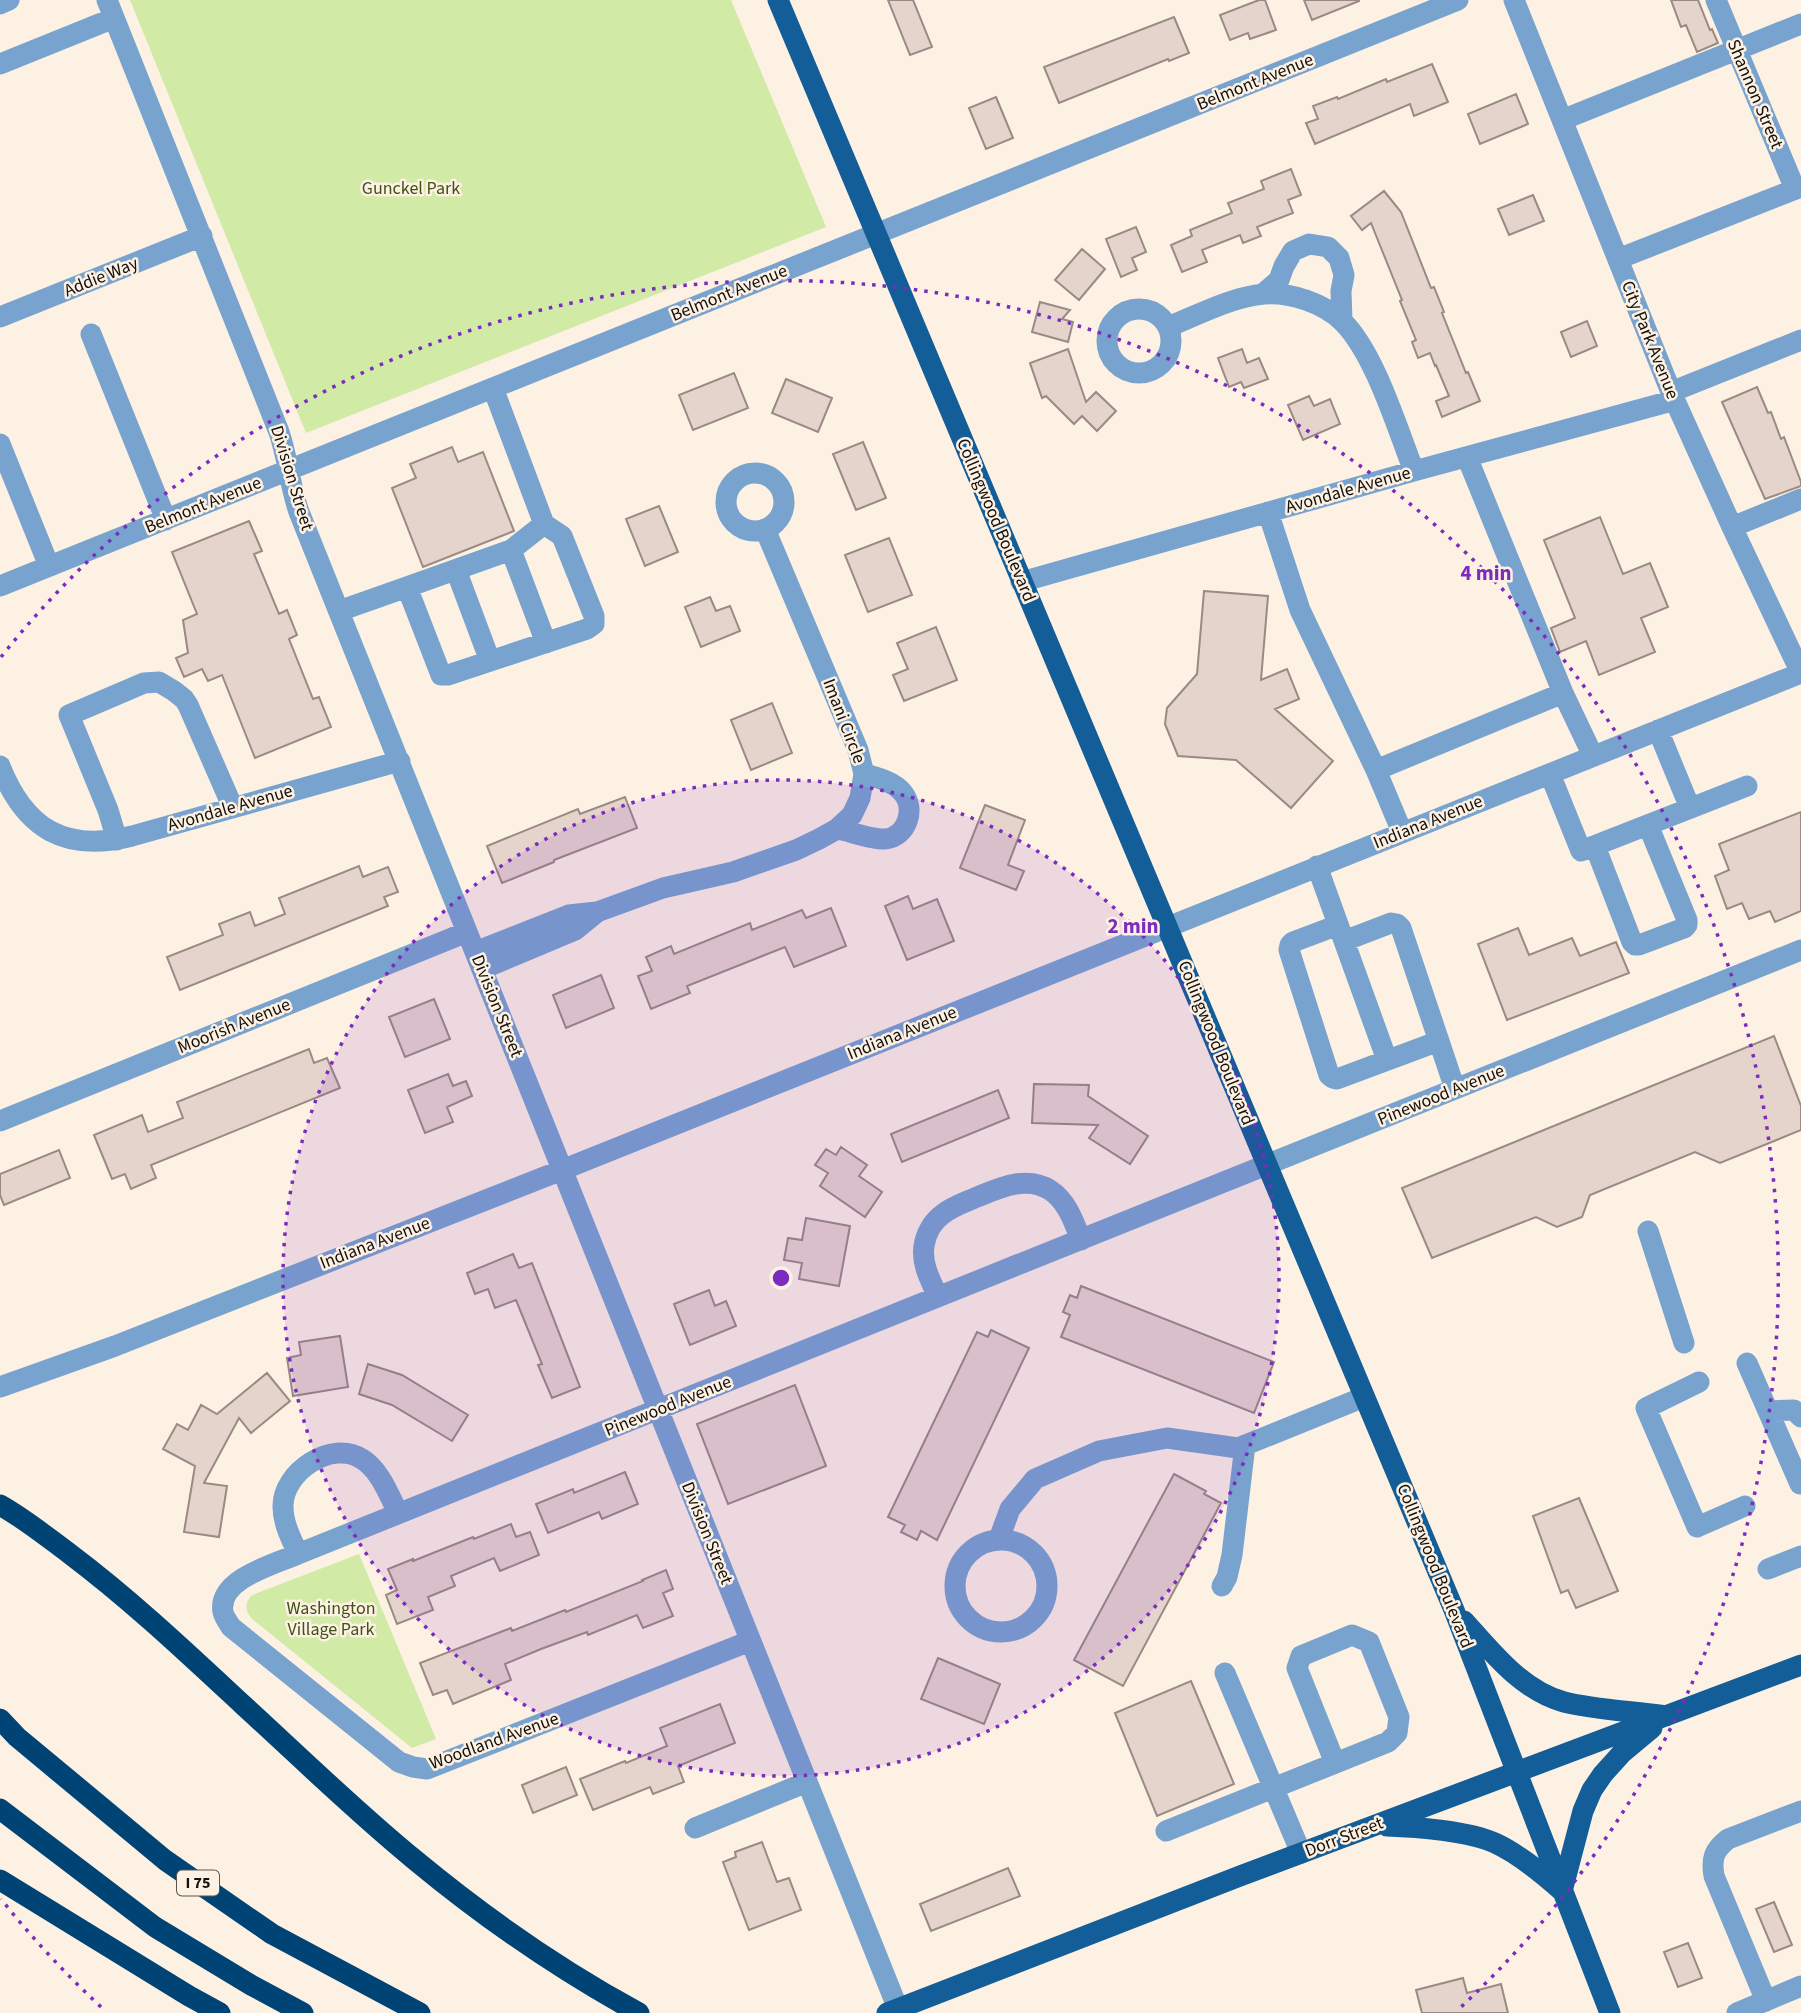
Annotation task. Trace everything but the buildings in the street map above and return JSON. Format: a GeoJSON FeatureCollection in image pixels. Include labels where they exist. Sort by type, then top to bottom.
{"type":"FeatureCollection","features":[{"type":"Feature","properties":{"kind":"highway"},"geometry":{"type":"LineString","coordinates":[[0,1505],[48,1537],[133,1603],[414,1860],[519,1939],[639,2013]]}},
{"type":"Feature","properties":{"kind":"highway","name":"I 75"},"geometry":{"type":"LineString","coordinates":[[0,1719],[17,1737],[165,1860],[272,1934],[420,2013]]}},
{"type":"Feature","properties":{"kind":"highway"},"geometry":{"type":"LineString","coordinates":[[0,1809],[155,1927],[303,2013]]}},
{"type":"Feature","properties":{"kind":"highway"},"geometry":{"type":"LineString","coordinates":[[0,1880],[220,2013]]}},
{"type":"Feature","properties":{"kind":"main road","name":"Collingwood Boulevard"},"geometry":{"type":"LineString","coordinates":[[784,2],[875,234],[1454,1610],[1609,2013]]}},
{"type":"Feature","properties":{"kind":"main road"},"geometry":{"type":"LineString","coordinates":[[1454,1610],[1516,1675],[1542,1692],[1562,1701],[1668,1716]]}},
{"type":"Feature","properties":{"kind":"main road","name":"Dorr Street"},"geometry":{"type":"LineString","coordinates":[[892,2011],[1801,1664]]}},
{"type":"Feature","properties":{"kind":"main road"},"geometry":{"type":"LineString","coordinates":[[1375,1826],[1416,1827],[1495,1843],[1544,1875],[1562,1891],[1592,1790],[1622,1753],[1668,1716]]}},
{"type":"Feature","properties":{"kind":"street"},"geometry":{"type":"LineString","coordinates":[[0,4],[9,0]]}},
{"type":"Feature","properties":{"kind":"street","name":"Belmont Avenue"},"geometry":{"type":"LineString","coordinates":[[0,586],[1458,0]]}},
{"type":"Feature","properties":{"kind":"street","name":"City Park Avenue"},"geometry":{"type":"LineString","coordinates":[[1514,0],[1673,396],[1801,673]]}},
{"type":"Feature","properties":{"kind":"street","name":"Shannon Street"},"geometry":{"type":"LineString","coordinates":[[1716,0],[1798,188]]}},
{"type":"Feature","properties":{"kind":"street"},"geometry":{"type":"LineString","coordinates":[[0,64],[111,9]]}},
{"type":"Feature","properties":{"kind":"street","name":"Division Street"},"geometry":{"type":"LineString","coordinates":[[111,9],[279,432],[291,491],[299,512],[807,1782],[892,2011]]}},
{"type":"Feature","properties":{"kind":"street"},"geometry":{"type":"LineString","coordinates":[[1562,120],[1801,24]]}},
{"type":"Feature","properties":{"kind":"street"},"geometry":{"type":"LineString","coordinates":[[1618,259],[1798,188]]}},
{"type":"Feature","properties":{"kind":"street","name":"Addie Way"},"geometry":{"type":"LineString","coordinates":[[0,317],[202,236]]}},
{"type":"Feature","properties":{"kind":"street"},"geometry":{"type":"LineString","coordinates":[[1263,294],[1279,279],[1293,251],[1309,244],[1328,247],[1339,258],[1344,275],[1341,291],[1342,321]]}},
{"type":"Feature","properties":{"kind":"street"},"geometry":{"type":"LineString","coordinates":[[1168,327],[1220,306],[1263,294],[1286,295],[1327,310],[1342,321],[1365,351],[1414,471]]}},
{"type":"Feature","properties":{"kind":"street"},"geometry":{"type":"LineString","coordinates":[[92,334],[166,520]]}},
{"type":"Feature","properties":{"kind":"street","name":"Avondale Avenue"},"geometry":{"type":"LineString","coordinates":[[1021,582],[1467,457],[1673,396],[1801,340]]}},
{"type":"Feature","properties":{"kind":"street"},"geometry":{"type":"LineString","coordinates":[[407,587],[441,675],[546,643],[594,624],[594,616],[562,536],[544,524],[494,388]]}},
{"type":"Feature","properties":{"kind":"street"},"geometry":{"type":"LineString","coordinates":[[0,444],[50,566]]}},
{"type":"Feature","properties":{"kind":"street"},"geometry":{"type":"LineString","coordinates":[[1467,457],[1563,693],[1593,756]]}},
{"type":"Feature","properties":{"kind":"street"},"geometry":{"type":"LineString","coordinates":[[1732,527],[1801,499]]}},
{"type":"Feature","properties":{"kind":"street"},"geometry":{"type":"LineString","coordinates":[[1268,512],[1300,610],[1402,832]]}},
{"type":"Feature","properties":{"kind":"street"},"geometry":{"type":"LineString","coordinates":[[339,611],[511,550],[544,524]]}},
{"type":"Feature","properties":{"kind":"street","name":"Imani Circle"},"geometry":{"type":"LineString","coordinates":[[475,951],[575,930],[597,912],[663,888],[733,872],[767,861],[796,850],[836,829],[852,815],[860,798],[864,774],[858,750],[765,529]]}},
{"type":"Feature","properties":{"kind":"street"},"geometry":{"type":"LineString","coordinates":[[511,550],[546,643]]}},
{"type":"Feature","properties":{"kind":"street"},"geometry":{"type":"LineString","coordinates":[[456,570],[491,661]]}},
{"type":"Feature","properties":{"kind":"street","name":"Indiana Avenue"},"geometry":{"type":"LineString","coordinates":[[0,1387],[115,1346],[562,1170],[1801,673]]}},
{"type":"Feature","properties":{"kind":"street"},"geometry":{"type":"LineString","coordinates":[[117,839],[69,715],[144,683],[159,682],[184,699],[233,808]]}},
{"type":"Feature","properties":{"kind":"street"},"geometry":{"type":"LineString","coordinates":[[1376,771],[1563,693]]}},
{"type":"Feature","properties":{"kind":"street"},"geometry":{"type":"LineString","coordinates":[[1658,730],[1690,808]]}},
{"type":"Feature","properties":{"kind":"street","name":"Avondale Avenue"},"geometry":{"type":"LineString","coordinates":[[0,766],[21,807],[38,823],[58,835],[89,842],[117,839],[400,761]]}},
{"type":"Feature","properties":{"kind":"street"},"geometry":{"type":"LineString","coordinates":[[836,829],[887,839],[899,834],[906,825],[908,803],[902,792],[878,777],[864,774]]}},
{"type":"Feature","properties":{"kind":"street"},"geometry":{"type":"LineString","coordinates":[[1550,774],[1581,850],[1747,786]]}},
{"type":"Feature","properties":{"kind":"street"},"geometry":{"type":"LineString","coordinates":[[1595,846],[1634,945],[1684,928],[1687,920],[1648,825]]}},
{"type":"Feature","properties":{"kind":"street"},"geometry":{"type":"LineString","coordinates":[[1317,866],[1387,1060]]}},
{"type":"Feature","properties":{"kind":"street"},"geometry":{"type":"LineString","coordinates":[[1439,1041],[1338,1079],[1333,1078],[1329,1075],[1289,950],[1290,945],[1391,923],[1397,924],[1401,928],[1439,1041],[1455,1089]]}},
{"type":"Feature","properties":{"kind":"street","name":"Pinewood Avenue"},"geometry":{"type":"LineString","coordinates":[[231,1627],[223,1613],[223,1603],[228,1591],[237,1581],[298,1554],[1801,950]]}},
{"type":"Feature","properties":{"kind":"street","name":"Moorish Avenue"},"geometry":{"type":"LineString","coordinates":[[0,1121],[475,951]]}},
{"type":"Feature","properties":{"kind":"street"},"geometry":{"type":"LineString","coordinates":[[938,1297],[923,1257],[928,1232],[943,1214],[955,1206],[1005,1186],[1030,1184],[1050,1190],[1067,1208],[1081,1240]]}},
{"type":"Feature","properties":{"kind":"street"},"geometry":{"type":"LineString","coordinates":[[1648,1231],[1684,1343]]}},
{"type":"Feature","properties":{"kind":"street"},"geometry":{"type":"LineString","coordinates":[[1747,1363],[1800,1484]]}},
{"type":"Feature","properties":{"kind":"street"},"geometry":{"type":"LineString","coordinates":[[1699,1382],[1646,1408],[1697,1527],[1745,1506]]}},
{"type":"Feature","properties":{"kind":"street"},"geometry":{"type":"LineString","coordinates":[[999,1539],[1010,1509],[1035,1479],[1099,1451],[1167,1438],[1238,1448],[1364,1397]]}},
{"type":"Feature","properties":{"kind":"street"},"geometry":{"type":"LineString","coordinates":[[1768,1411],[1794,1410],[1801,1417]]}},
{"type":"Feature","properties":{"kind":"street"},"geometry":{"type":"LineString","coordinates":[[1222,1586],[1232,1555],[1245,1445]]}},
{"type":"Feature","properties":{"kind":"street"},"geometry":{"type":"LineString","coordinates":[[298,1554],[285,1522],[285,1492],[302,1468],[316,1460],[332,1454],[346,1453],[360,1457],[377,1472],[398,1513]]}},
{"type":"Feature","properties":{"kind":"street"},"geometry":{"type":"LineString","coordinates":[[999,1539],[1027,1547],[1038,1556],[1045,1569],[1048,1584],[1047,1598],[1041,1612],[1018,1630],[1003,1633],[987,1631],[967,1617],[956,1597],[955,1581],[959,1565],[969,1552],[983,1543],[999,1539]]}},
{"type":"Feature","properties":{"kind":"street"},"geometry":{"type":"LineString","coordinates":[[1768,1569],[1801,1556]]}},
{"type":"Feature","properties":{"kind":"street","name":"Woodland Avenue"},"geometry":{"type":"LineString","coordinates":[[231,1627],[399,1762],[427,1769],[750,1641]]}},
{"type":"Feature","properties":{"kind":"street"},"geometry":{"type":"LineString","coordinates":[[1166,1831],[1388,1742],[1397,1733],[1399,1717],[1368,1642],[1352,1635],[1301,1656],[1297,1668],[1335,1763]]}},
{"type":"Feature","properties":{"kind":"street"},"geometry":{"type":"LineString","coordinates":[[1225,1673],[1301,1853]]}},
{"type":"Feature","properties":{"kind":"street"},"geometry":{"type":"LineString","coordinates":[[695,1828],[807,1782]]}},
{"type":"Feature","properties":{"kind":"street"},"geometry":{"type":"LineString","coordinates":[[1766,2001],[1712,1866],[1718,1847],[1728,1839],[1801,1811]]}},
{"type":"Feature","properties":{"kind":"street"},"geometry":{"type":"LineString","coordinates":[[1737,2013],[1801,1986]]}},
{"type":"Feature","properties":{"kind":"green space","name":"Gunckel Park"},"geometry":{"type":"Polygon","coordinates":[[[130,0],[731,0],[826,227],[306,433],[130,0]]]}},
{"type":"Feature","properties":{"kind":"green space","name":"Washington Village Park"},"geometry":{"type":"Polygon","coordinates":[[[359,1554],[436,1739],[412,1748],[252,1619],[247,1610],[252,1595],[359,1554]]]}}]}
